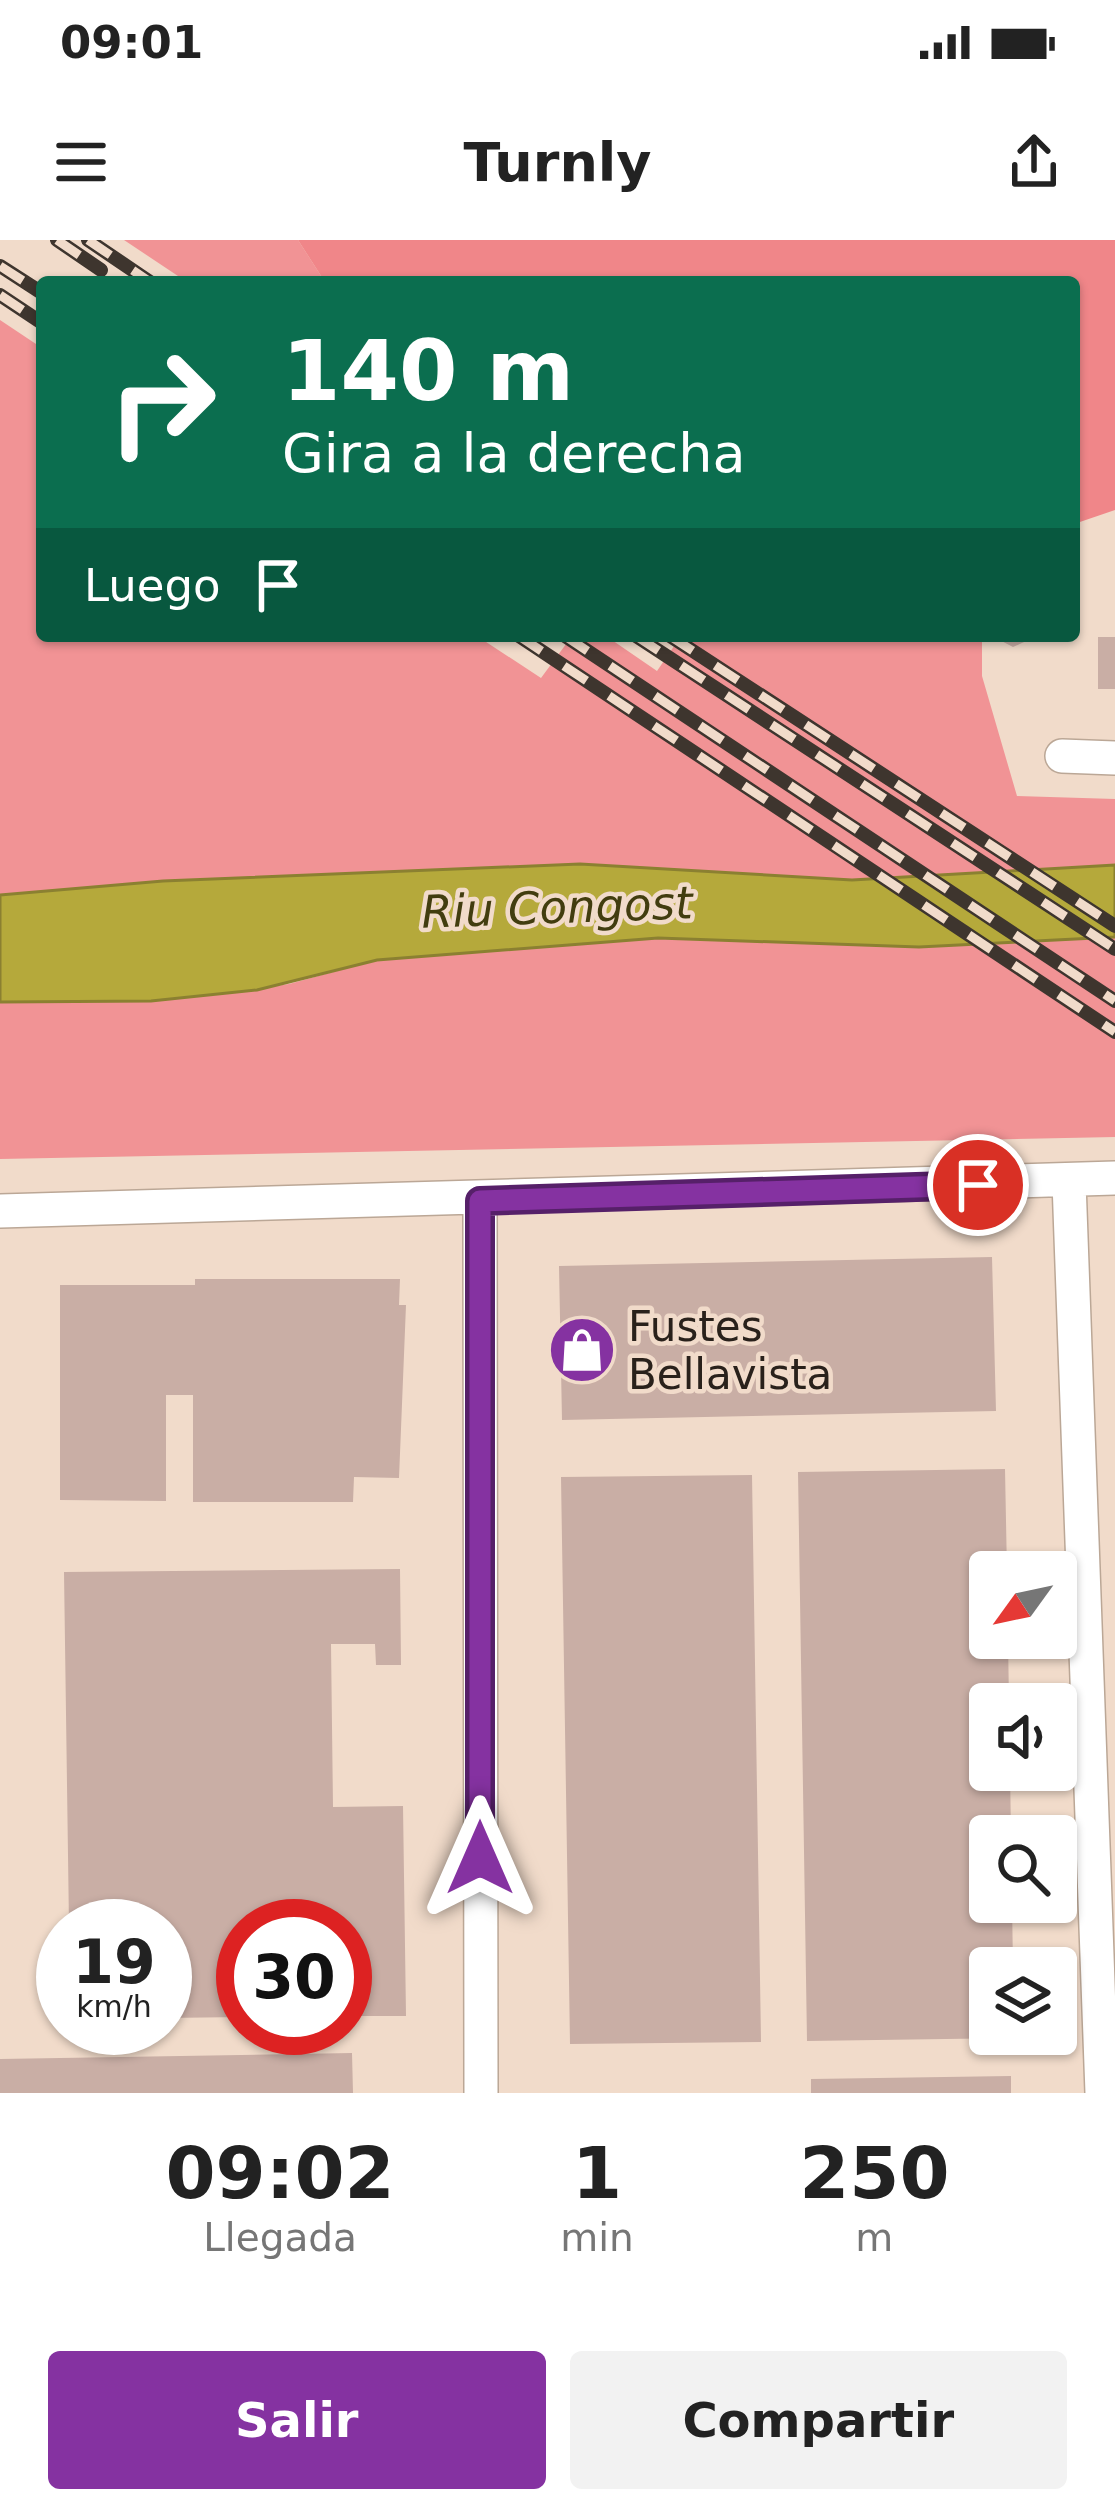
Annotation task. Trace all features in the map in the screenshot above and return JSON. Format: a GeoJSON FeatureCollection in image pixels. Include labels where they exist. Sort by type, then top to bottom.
{"type":"FeatureCollection","features":[{"type":"Feature","properties":{"kind":"street"},"geometry":{"type":"LineString","coordinates":[[1062,756],[1115,758]]}},
{"type":"Feature","properties":{"kind":"street"},"geometry":{"type":"LineString","coordinates":[[0,1211],[480,1201],[1115,1178]]}},
{"type":"Feature","properties":{"kind":"street"},"geometry":{"type":"LineString","coordinates":[[1069,1182],[1107,2073]]}},
{"type":"Feature","properties":{"kind":"street"},"geometry":{"type":"LineString","coordinates":[[480,1201],[481,2093]]}},
{"type":"Feature","properties":{"kind":"shaded area"},"geometry":{"type":"Polygon","coordinates":[[[124,240],[298,240],[321,276],[178,276],[124,240]]]}},
{"type":"Feature","properties":{"kind":"shaded area"},"geometry":{"type":"Polygon","coordinates":[[[298,240],[1115,240],[1115,510],[1080,522],[1080,276],[321,276],[298,240]]]}},
{"type":"Feature","properties":{"kind":"shaded area"},"geometry":{"type":"Polygon","coordinates":[[[0,320],[36,344],[36,642],[486,642],[541,678],[568,642],[615,642],[657,671],[677,642],[982,642],[982,676],[1017,796],[1115,799],[1115,865],[853,880],[580,864],[163,881],[0,895],[0,320]]]}},
{"type":"Feature","properties":{"kind":"shaded area"},"geometry":{"type":"Polygon","coordinates":[[[1115,937],[1115,1137],[0,1159],[0,1002],[217,995],[289,984],[377,960],[658,938],[919,947],[1115,937]]]}},
{"type":"Feature","properties":{"kind":"water","name":"Riu Congost"},"geometry":{"type":"Polygon","coordinates":[[[580,864],[852,880],[1115,865],[1115,937],[919,947],[658,938],[377,960],[257,990],[151,1001],[0,1002],[0,895],[163,881],[580,864]]]}},
{"type":"Feature","properties":{"kind":"building"},"geometry":{"type":"Polygon","coordinates":[[[1098,637],[1115,637],[1115,689],[1098,689],[1098,637]]]}},
{"type":"Feature","properties":{"kind":"building"},"geometry":{"type":"Polygon","coordinates":[[[992,1257],[996,1411],[562,1420],[559,1266],[992,1257]]]}},
{"type":"Feature","properties":{"kind":"building"},"geometry":{"type":"Polygon","coordinates":[[[195,1279],[400,1279],[399,1305],[406,1305],[399,1478],[354,1477],[353,1502],[193,1502],[193,1395],[166,1395],[166,1501],[60,1500],[60,1285],[195,1285],[195,1279]]]}},
{"type":"Feature","properties":{"kind":"building"},"geometry":{"type":"Polygon","coordinates":[[[1005,1469],[1007,1551],[969,1551],[969,1659],[1008,1659],[1009,1683],[969,1683],[969,1791],[1010,1791],[1011,1815],[969,1815],[969,1923],[1012,1923],[1013,1947],[969,1947],[969,2039],[807,2041],[798,1472],[1005,1469]]]}},
{"type":"Feature","properties":{"kind":"building"},"geometry":{"type":"Polygon","coordinates":[[[752,1475],[761,2042],[570,2044],[561,1477],[752,1475]]]}},
{"type":"Feature","properties":{"kind":"building"},"geometry":{"type":"Polygon","coordinates":[[[400,1569],[401,1665],[376,1665],[375,1644],[331,1644],[333,1807],[403,1806],[406,2016],[372,2016],[372,1899],[216,1899],[216,2017],[192,2018],[192,1899],[69,1899],[64,1572],[400,1569]]]}},
{"type":"Feature","properties":{"kind":"building"},"geometry":{"type":"Polygon","coordinates":[[[352,2055],[353,2093],[0,2093],[0,2059],[352,2055]]]}},
{"type":"Feature","properties":{"kind":"building"},"geometry":{"type":"Polygon","coordinates":[[[1011,2076],[1011,2093],[811,2093],[811,2079],[1011,2076]]]}},
{"type":"Feature","properties":{"kind":"railway"},"geometry":{"type":"LineString","coordinates":[[57,240],[101,270]]}},
{"type":"Feature","properties":{"kind":"railway"},"geometry":{"type":"LineString","coordinates":[[88,240],[141,276]]}},
{"type":"Feature","properties":{"kind":"railway"},"geometry":{"type":"LineString","coordinates":[[0,266],[36,289]]}},
{"type":"Feature","properties":{"kind":"railway"},"geometry":{"type":"LineString","coordinates":[[0,295],[36,319]]}},
{"type":"Feature","properties":{"kind":"railway"},"geometry":{"type":"LineString","coordinates":[[528,642],[1115,1032]]}},
{"type":"Feature","properties":{"kind":"railway"},"geometry":{"type":"LineString","coordinates":[[574,642],[1115,1001]]}},
{"type":"Feature","properties":{"kind":"railway"},"geometry":{"type":"LineString","coordinates":[[645,642],[1115,949]]}},
{"type":"Feature","properties":{"kind":"railway"},"geometry":{"type":"LineString","coordinates":[[679,642],[1115,926]]}},
{"type":"Feature","properties":{"kind":"place","name":"Fustes Bellavista"},"geometry":{"type":"Point","coordinates":[582,1350]}},
{"type":"Feature","properties":{"kind":"route"},"geometry":{"type":"LineString","coordinates":[[480,1858],[480,1201],[978,1185]]}}]}
